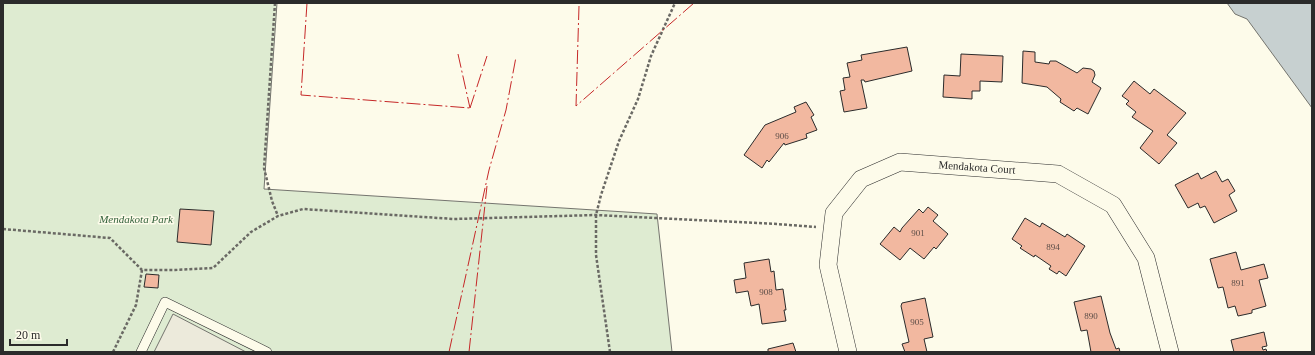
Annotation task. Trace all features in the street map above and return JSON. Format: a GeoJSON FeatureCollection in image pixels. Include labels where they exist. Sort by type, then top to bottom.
{"type":"FeatureCollection","features":[{"type":"Feature","properties":{"kind":"street","name":"Mendakota Court"},"geometry":{"type":"LineString","coordinates":[[848,352],[828,265],[834,213],[861,179],[900,162],[1058,174],[1113,205],[1146,258],[1170,352]]}},
{"type":"Feature","properties":{"kind":"lane"},"geometry":{"type":"LineString","coordinates":[[141,352],[165,302],[267,352]]}},
{"type":"Feature","properties":{"kind":"path"},"geometry":{"type":"LineString","coordinates":[[275,3],[264,168],[272,201],[278,216]]}},
{"type":"Feature","properties":{"kind":"path"},"geometry":{"type":"LineString","coordinates":[[610,352],[596,256],[596,215],[601,195],[617,148],[638,99],[651,56],[675,3]]}},
{"type":"Feature","properties":{"kind":"path"},"geometry":{"type":"LineString","coordinates":[[3,229],[110,238],[142,270],[175,270],[213,268],[251,232],[278,216],[303,209],[454,219],[596,215],[777,224],[832,229]]}},
{"type":"Feature","properties":{"kind":"path"},"geometry":{"type":"LineString","coordinates":[[113,352],[136,305],[142,270]]}},
{"type":"Feature","properties":{"kind":"green space","name":"Mendakota Park"},"geometry":{"type":"Polygon","coordinates":[[[3,3],[277,3],[264,189],[657,214],[672,352],[3,352],[3,3]]]}},
{"type":"Feature","properties":{"kind":"shaded area"},"geometry":{"type":"Polygon","coordinates":[[[1227,3],[1312,3],[1312,108],[1247,19],[1235,14],[1227,3]]]}},
{"type":"Feature","properties":{"kind":"shaded area"},"geometry":{"type":"Polygon","coordinates":[[[173,314],[246,352],[154,352],[173,314]]]}},
{"type":"Feature","properties":{"kind":"building"},"geometry":{"type":"Polygon","coordinates":[[[907,47],[912,71],[865,82],[864,80],[861,80],[867,108],[844,112],[840,91],[845,90],[843,78],[850,77],[847,63],[862,60],[861,55],[907,47]]]}},
{"type":"Feature","properties":{"kind":"building"},"geometry":{"type":"Polygon","coordinates":[[[1023,51],[1035,52],[1035,62],[1049,64],[1050,61],[1056,61],[1077,73],[1083,68],[1094,71],[1095,75],[1092,82],[1101,88],[1088,114],[1077,108],[1074,111],[1060,102],[1061,99],[1047,87],[1022,83],[1023,51]]]}},
{"type":"Feature","properties":{"kind":"building"},"geometry":{"type":"Polygon","coordinates":[[[961,54],[1003,56],[1002,82],[980,81],[980,91],[972,91],[972,99],[943,97],[944,75],[960,76],[961,54]]]}},
{"type":"Feature","properties":{"kind":"building"},"geometry":{"type":"Polygon","coordinates":[[[1134,81],[1150,94],[1154,89],[1186,113],[1167,135],[1177,143],[1159,164],[1140,148],[1153,131],[1132,117],[1136,112],[1126,104],[1129,101],[1122,96],[1134,81]]]}},
{"type":"Feature","properties":{"kind":"building"},"geometry":{"type":"Polygon","coordinates":[[[806,102],[814,115],[811,117],[817,130],[806,134],[807,138],[785,145],[784,143],[769,162],[767,160],[762,168],[744,155],[765,125],[796,112],[794,107],[806,102]]]}},
{"type":"Feature","properties":{"kind":"building"},"geometry":{"type":"Polygon","coordinates":[[[1216,171],[1222,182],[1228,179],[1235,191],[1229,195],[1237,211],[1214,223],[1205,206],[1200,208],[1198,203],[1188,208],[1175,185],[1198,173],[1201,179],[1216,171]]]}},
{"type":"Feature","properties":{"kind":"building"},"geometry":{"type":"Polygon","coordinates":[[[928,207],[938,215],[933,221],[948,234],[936,249],[934,247],[924,259],[910,248],[900,260],[880,244],[894,227],[900,232],[919,209],[923,213],[928,207]]]}},
{"type":"Feature","properties":{"kind":"building"},"geometry":{"type":"Polygon","coordinates":[[[180,209],[214,211],[211,245],[177,242],[180,209]]]}},
{"type":"Feature","properties":{"kind":"building"},"geometry":{"type":"Polygon","coordinates":[[[1025,218],[1040,227],[1042,223],[1065,237],[1067,234],[1085,246],[1066,276],[1059,271],[1057,274],[1049,269],[1051,266],[1035,255],[1034,257],[1020,248],[1022,246],[1012,239],[1025,218]]]}},
{"type":"Feature","properties":{"kind":"building"},"geometry":{"type":"Polygon","coordinates":[[[1236,252],[1241,270],[1264,264],[1268,278],[1259,280],[1266,306],[1252,310],[1252,313],[1238,316],[1235,306],[1228,308],[1223,287],[1218,288],[1210,259],[1236,252]]]}},
{"type":"Feature","properties":{"kind":"building"},"geometry":{"type":"Polygon","coordinates":[[[769,259],[771,272],[774,271],[776,290],[783,289],[786,321],[762,324],[759,304],[751,306],[748,291],[736,293],[734,280],[746,278],[744,263],[769,259]]]}},
{"type":"Feature","properties":{"kind":"building"},"geometry":{"type":"Polygon","coordinates":[[[146,274],[159,275],[158,288],[144,287],[146,274]]]}},
{"type":"Feature","properties":{"kind":"building"},"geometry":{"type":"Polygon","coordinates":[[[1101,296],[1110,333],[1116,349],[1119,348],[1120,352],[1091,352],[1087,330],[1081,331],[1074,302],[1101,296]]]}},
{"type":"Feature","properties":{"kind":"building"},"geometry":{"type":"Polygon","coordinates":[[[925,298],[933,337],[924,339],[927,352],[905,352],[902,344],[909,342],[901,306],[902,303],[925,298]]]}},
{"type":"Feature","properties":{"kind":"building"},"geometry":{"type":"Polygon","coordinates":[[[1264,332],[1267,346],[1262,347],[1263,350],[1266,349],[1267,352],[1234,352],[1231,340],[1264,332]]]}},
{"type":"Feature","properties":{"kind":"building"},"geometry":{"type":"Polygon","coordinates":[[[793,343],[796,352],[768,352],[768,349],[793,343]]]}},
{"type":"Feature","properties":{"kind":"power"},"geometry":{"type":"LineString","coordinates":[[307,3],[301,95],[470,108]]}},
{"type":"Feature","properties":{"kind":"power"},"geometry":{"type":"LineString","coordinates":[[579,6],[576,106],[694,3]]}},
{"type":"Feature","properties":{"kind":"power"},"geometry":{"type":"LineString","coordinates":[[458,54],[470,108]]}},
{"type":"Feature","properties":{"kind":"power"},"geometry":{"type":"LineString","coordinates":[[470,108],[487,56]]}},
{"type":"Feature","properties":{"kind":"power"},"geometry":{"type":"LineString","coordinates":[[449,352],[489,170],[506,110],[516,57]]}},
{"type":"Feature","properties":{"kind":"power"},"geometry":{"type":"LineString","coordinates":[[469,352],[487,186]]}}]}
